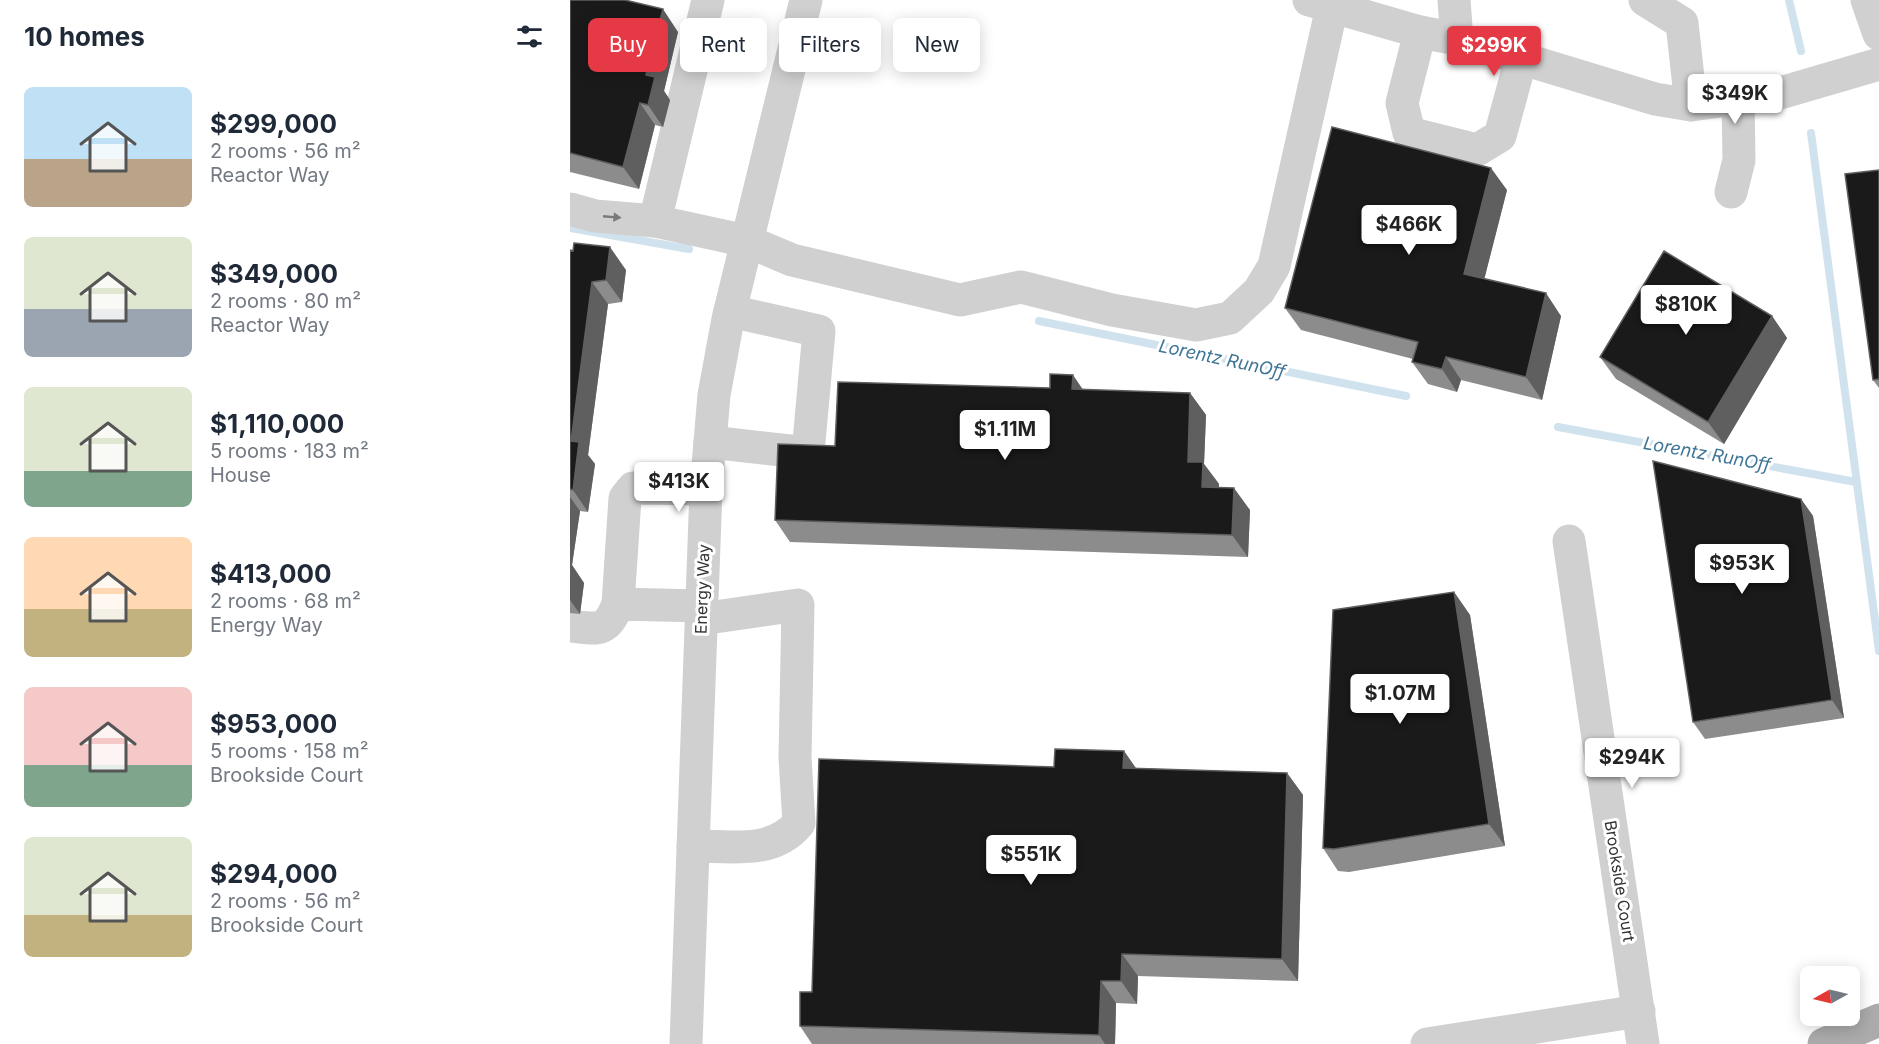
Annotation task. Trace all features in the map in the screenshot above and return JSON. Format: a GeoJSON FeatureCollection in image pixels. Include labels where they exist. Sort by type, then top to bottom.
{"type":"FeatureCollection","features":[{"type":"Feature","properties":{"kind":"main road"},"geometry":{"type":"LineString","coordinates":[[1824,1044],[1879,1020]]}},
{"type":"Feature","properties":{"kind":"street"},"geometry":{"type":"LineString","coordinates":[[655,221],[708,0]]}},
{"type":"Feature","properties":{"kind":"street"},"geometry":{"type":"LineString","coordinates":[[1454,0],[1457,39]]}},
{"type":"Feature","properties":{"kind":"street"},"geometry":{"type":"LineString","coordinates":[[1645,0],[1688,11],[1691,105]]}},
{"type":"Feature","properties":{"kind":"street"},"geometry":{"type":"LineString","coordinates":[[1867,0],[1879,34]]}},
{"type":"Feature","properties":{"kind":"street","name":"Energy Way"},"geometry":{"type":"LineString","coordinates":[[686,1044],[706,489],[714,395],[796,2]]}},
{"type":"Feature","properties":{"kind":"street"},"geometry":{"type":"LineString","coordinates":[[570,209],[595,216],[655,221],[747,241],[792,260],[960,300],[1021,287],[1112,310],[1196,325],[1230,318],[1259,291],[1274,266],[1320,4],[1420,32],[1457,39],[1655,99],[1691,105],[1777,94],[1879,64]]}},
{"type":"Feature","properties":{"kind":"street"},"geometry":{"type":"LineString","coordinates":[[1420,32],[1402,103],[1409,133],[1477,150],[1500,136],[1521,58]]}},
{"type":"Feature","properties":{"kind":"street"},"geometry":{"type":"LineString","coordinates":[[1731,192],[1739,160],[1738,99]]}},
{"type":"Feature","properties":{"kind":"street"},"geometry":{"type":"LineString","coordinates":[[710,442],[808,453],[819,331],[730,311]]}},
{"type":"Feature","properties":{"kind":"street"},"geometry":{"type":"LineString","coordinates":[[570,626],[597,629],[611,621],[618,604],[625,498],[630,491],[633,488],[706,489]]}},
{"type":"Feature","properties":{"kind":"street","name":"Brookside Court"},"geometry":{"type":"LineString","coordinates":[[1569,541],[1643,1044]]}},
{"type":"Feature","properties":{"kind":"street"},"geometry":{"type":"LineString","coordinates":[[618,604],[701,613],[798,605],[795,758],[799,824],[790,834],[766,846],[693,846]]}},
{"type":"Feature","properties":{"kind":"street"},"geometry":{"type":"LineString","coordinates":[[1427,1044],[1639,1011]]}},
{"type":"Feature","properties":{"kind":"building"},"geometry":{"type":"Polygon","coordinates":[[[570,0],[625,0],[663,9],[661,18],[588,18],[588,72],[647,72],[646,75],[655,77],[648,105],[640,103],[623,167],[570,153],[570,0]]]}},
{"type":"Feature","properties":{"kind":"building"},"geometry":{"type":"Polygon","coordinates":[[[1332,127],[1491,168],[1464,274],[1546,293],[1526,377],[1446,357],[1442,369],[1412,362],[1418,342],[1285,308],[1332,127]]]}},
{"type":"Feature","properties":{"kind":"building"},"geometry":{"type":"Polygon","coordinates":[[[1879,170],[1879,379],[1873,380],[1845,174],[1879,170]]]}},
{"type":"Feature","properties":{"kind":"building"},"geometry":{"type":"Polygon","coordinates":[[[574,243],[610,247],[606,280],[592,282],[571,441],[579,442],[573,490],[570,489],[570,250],[573,251],[574,243]]]}},
{"type":"Feature","properties":{"kind":"building"},"geometry":{"type":"Polygon","coordinates":[[[1664,251],[1772,316],[1708,422],[1600,357],[1664,251]]]}},
{"type":"Feature","properties":{"kind":"building"},"geometry":{"type":"Polygon","coordinates":[[[1050,374],[1073,375],[1072,389],[1190,393],[1188,462],[1203,462],[1202,487],[1234,488],[1232,535],[775,520],[778,444],[835,446],[838,382],[1050,388],[1050,374]]]}},
{"type":"Feature","properties":{"kind":"building"},"geometry":{"type":"Polygon","coordinates":[[[1653,461],[1801,499],[1832,700],[1693,722],[1653,461]]]}},
{"type":"Feature","properties":{"kind":"building"},"geometry":{"type":"Polygon","coordinates":[[[1454,592],[1489,824],[1334,849],[1323,848],[1333,610],[1454,592]]]}},
{"type":"Feature","properties":{"kind":"building"},"geometry":{"type":"Polygon","coordinates":[[[1055,749],[1124,751],[1123,768],[1287,773],[1282,959],[1122,954],[1121,981],[1101,981],[1099,1035],[800,1026],[800,992],[812,992],[819,759],[1054,767],[1055,749]]]}},
{"type":"Feature","properties":{"kind":"waterway"},"geometry":{"type":"LineString","coordinates":[[1789,0],[1801,51]]}},
{"type":"Feature","properties":{"kind":"waterway"},"geometry":{"type":"LineString","coordinates":[[1811,133],[1879,651]]}},
{"type":"Feature","properties":{"kind":"waterway","name":"Lorentz RunOff"},"geometry":{"type":"LineString","coordinates":[[570,228],[689,249]]}},
{"type":"Feature","properties":{"kind":"waterway","name":"Lorentz RunOff"},"geometry":{"type":"LineString","coordinates":[[1039,321],[1406,396]]}},
{"type":"Feature","properties":{"kind":"waterway","name":"Lorentz RunOff"},"geometry":{"type":"LineString","coordinates":[[1558,427],[1856,482]]}}]}
